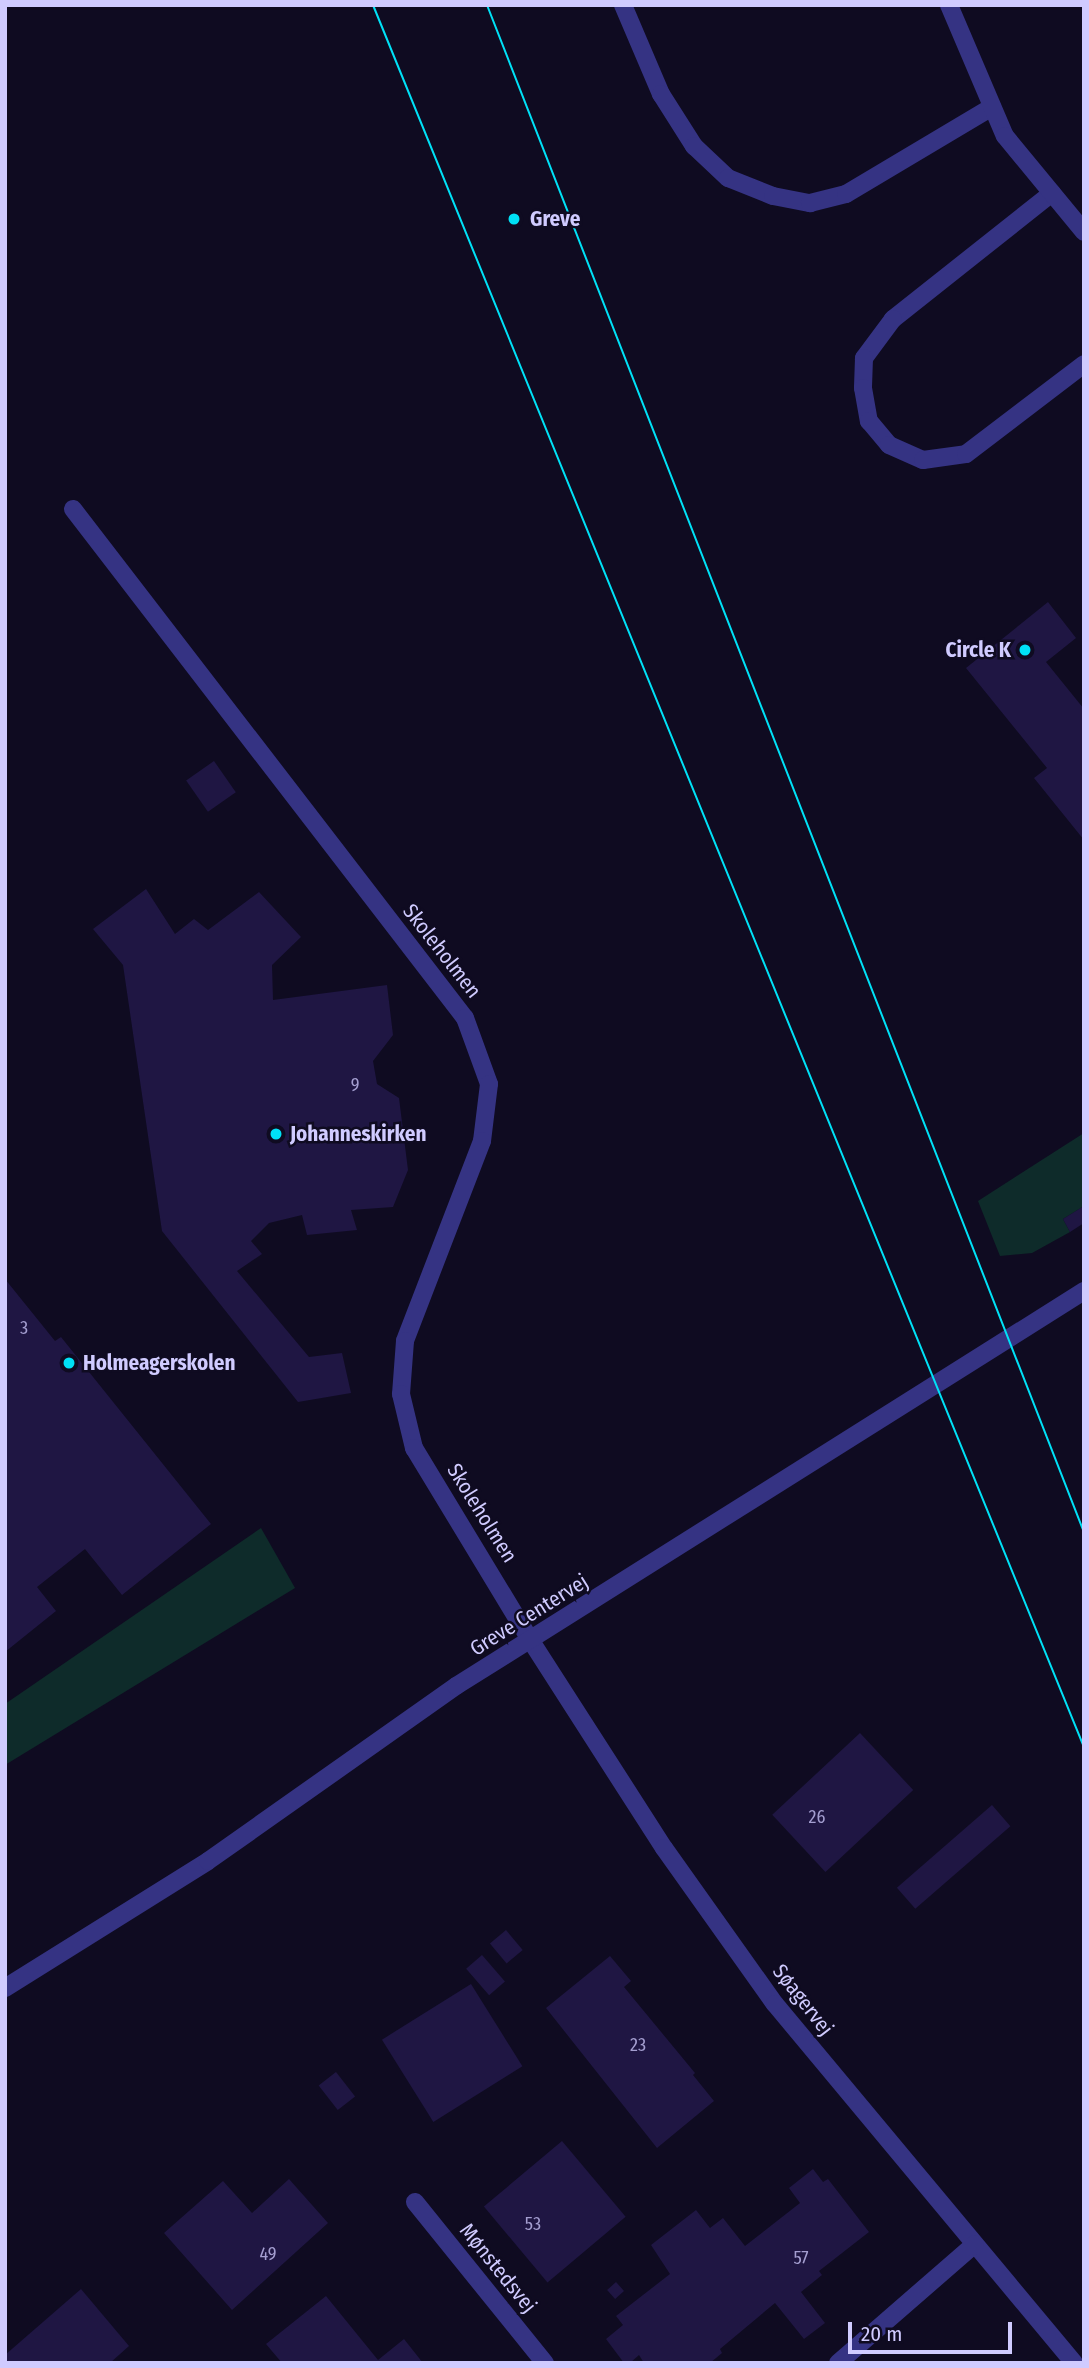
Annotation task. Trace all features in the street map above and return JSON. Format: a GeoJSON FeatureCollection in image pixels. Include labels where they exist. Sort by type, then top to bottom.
{"type":"FeatureCollection","features":[{"type":"Feature","properties":{"kind":"street"},"geometry":{"type":"LineString","coordinates":[[623,5],[662,94],[694,146],[728,178],[773,196],[810,203],[846,194],[992,107]]}},
{"type":"Feature","properties":{"kind":"street"},"geometry":{"type":"LineString","coordinates":[[949,5],[1005,136],[1084,232]]}},
{"type":"Feature","properties":{"kind":"street"},"geometry":{"type":"LineString","coordinates":[[1052,192],[893,319],[864,358],[863,388],[869,421],[889,445],[923,460],[966,454],[1084,364]]}},
{"type":"Feature","properties":{"kind":"street","name":"Skoleholmen"},"geometry":{"type":"LineString","coordinates":[[73,509],[465,1018],[489,1084],[482,1141],[405,1341],[401,1394],[414,1448],[531,1641]]}},
{"type":"Feature","properties":{"kind":"street","name":"Greve Centervej"},"geometry":{"type":"LineString","coordinates":[[5,1987],[208,1861],[456,1686],[1084,1291]]}},
{"type":"Feature","properties":{"kind":"street","name":"Søagervej"},"geometry":{"type":"LineString","coordinates":[[531,1641],[664,1848],[775,2004],[1074,2363]]}},
{"type":"Feature","properties":{"kind":"street","name":"Mønstedsvej"},"geometry":{"type":"LineString","coordinates":[[415,2202],[545,2363]]}},
{"type":"Feature","properties":{"kind":"street"},"geometry":{"type":"LineString","coordinates":[[838,2363],[975,2244]]}},
{"type":"Feature","properties":{"kind":"green space"},"geometry":{"type":"Polygon","coordinates":[[[1084,1133],[1084,1206],[1063,1219],[1070,1232],[1032,1253],[1000,1256],[978,1201],[1084,1133]]]}},
{"type":"Feature","properties":{"kind":"green space"},"geometry":{"type":"Polygon","coordinates":[[[261,1528],[295,1588],[5,1765],[5,1704],[261,1528]]]}},
{"type":"Feature","properties":{"kind":"building"},"geometry":{"type":"Polygon","coordinates":[[[1048,602],[1076,638],[1046,662],[1084,709],[1084,840],[1034,778],[1047,768],[966,668],[1048,602]]]}},
{"type":"Feature","properties":{"kind":"building"},"geometry":{"type":"Polygon","coordinates":[[[214,761],[236,792],[208,812],[186,781],[214,761]]]}},
{"type":"Feature","properties":{"kind":"building","name":"Johanneskirken"},"geometry":{"type":"Polygon","coordinates":[[[146,889],[175,934],[194,919],[208,930],[259,892],[301,937],[272,965],[273,1000],[387,985],[393,1035],[373,1061],[377,1084],[399,1098],[408,1170],[393,1207],[351,1210],[357,1230],[307,1235],[302,1215],[269,1223],[251,1241],[262,1254],[237,1271],[309,1357],[342,1353],[351,1393],[298,1402],[162,1231],[123,965],[93,929],[146,889]]]}},
{"type":"Feature","properties":{"kind":"building"},"geometry":{"type":"Polygon","coordinates":[[[1084,1206],[1084,1223],[1070,1232],[1063,1219],[1084,1206]]]}},
{"type":"Feature","properties":{"kind":"building"},"geometry":{"type":"Polygon","coordinates":[[[5,1279],[55,1341],[61,1337],[211,1524],[122,1595],[85,1549],[37,1587],[56,1611],[5,1652],[5,1279]]]}},
{"type":"Feature","properties":{"kind":"building"},"geometry":{"type":"Polygon","coordinates":[[[860,1733],[913,1790],[825,1872],[772,1815],[860,1733]]]}},
{"type":"Feature","properties":{"kind":"building"},"geometry":{"type":"Polygon","coordinates":[[[992,1805],[1010,1826],[915,1909],[897,1888],[992,1805]]]}},
{"type":"Feature","properties":{"kind":"building"},"geometry":{"type":"Polygon","coordinates":[[[506,1930],[523,1950],[507,1963],[490,1943],[506,1930]]]}},
{"type":"Feature","properties":{"kind":"building"},"geometry":{"type":"Polygon","coordinates":[[[482,1955],[505,1981],[489,1995],[466,1969],[482,1955]]]}},
{"type":"Feature","properties":{"kind":"building"},"geometry":{"type":"Polygon","coordinates":[[[610,1956],[631,1981],[624,1987],[695,2073],[693,2075],[714,2101],[657,2148],[546,2008],[610,1956]]]}},
{"type":"Feature","properties":{"kind":"building"},"geometry":{"type":"Polygon","coordinates":[[[471,1984],[522,2066],[433,2122],[382,2040],[471,1984]]]}},
{"type":"Feature","properties":{"kind":"building"},"geometry":{"type":"Polygon","coordinates":[[[336,2072],[355,2096],[338,2110],[319,2086],[336,2072]]]}},
{"type":"Feature","properties":{"kind":"building"},"geometry":{"type":"Polygon","coordinates":[[[562,2141],[626,2217],[547,2282],[484,2207],[562,2141]]]}},
{"type":"Feature","properties":{"kind":"building"},"geometry":{"type":"Polygon","coordinates":[[[813,2169],[823,2182],[828,2179],[869,2232],[819,2271],[822,2275],[801,2292],[825,2323],[804,2339],[775,2303],[720,2349],[722,2353],[710,2363],[644,2363],[639,2355],[630,2363],[624,2363],[606,2339],[623,2325],[616,2316],[670,2274],[651,2245],[696,2210],[710,2228],[723,2218],[745,2246],[800,2203],[789,2188],[813,2169]]]}},
{"type":"Feature","properties":{"kind":"building"},"geometry":{"type":"Polygon","coordinates":[[[289,2179],[328,2223],[232,2310],[164,2233],[223,2181],[252,2213],[289,2179]]]}},
{"type":"Feature","properties":{"kind":"building"},"geometry":{"type":"Polygon","coordinates":[[[616,2282],[624,2291],[615,2299],[607,2290],[616,2282]]]}},
{"type":"Feature","properties":{"kind":"building"},"geometry":{"type":"Polygon","coordinates":[[[81,2289],[129,2346],[110,2363],[5,2363],[5,2355],[81,2289]]]}},
{"type":"Feature","properties":{"kind":"building"},"geometry":{"type":"Polygon","coordinates":[[[326,2296],[378,2360],[404,2339],[423,2363],[282,2363],[266,2344],[326,2296]]]}},
{"type":"Feature","properties":{"kind":"tram line"},"geometry":{"type":"LineString","coordinates":[[373,5],[1084,1747]]}},
{"type":"Feature","properties":{"kind":"tram line"},"geometry":{"type":"LineString","coordinates":[[487,5],[1084,1532]]}},
{"type":"Feature","properties":{"kind":"place","name":"Greve"},"geometry":{"type":"Point","coordinates":[514,219]}},
{"type":"Feature","properties":{"kind":"place","name":"Circle K"},"geometry":{"type":"Point","coordinates":[1025,650]}},
{"type":"Feature","properties":{"kind":"place","name":"Johanneskirken"},"geometry":{"type":"Point","coordinates":[276,1134]}},
{"type":"Feature","properties":{"kind":"place","name":"Holmeagerskolen"},"geometry":{"type":"Point","coordinates":[69,1363]}}]}
